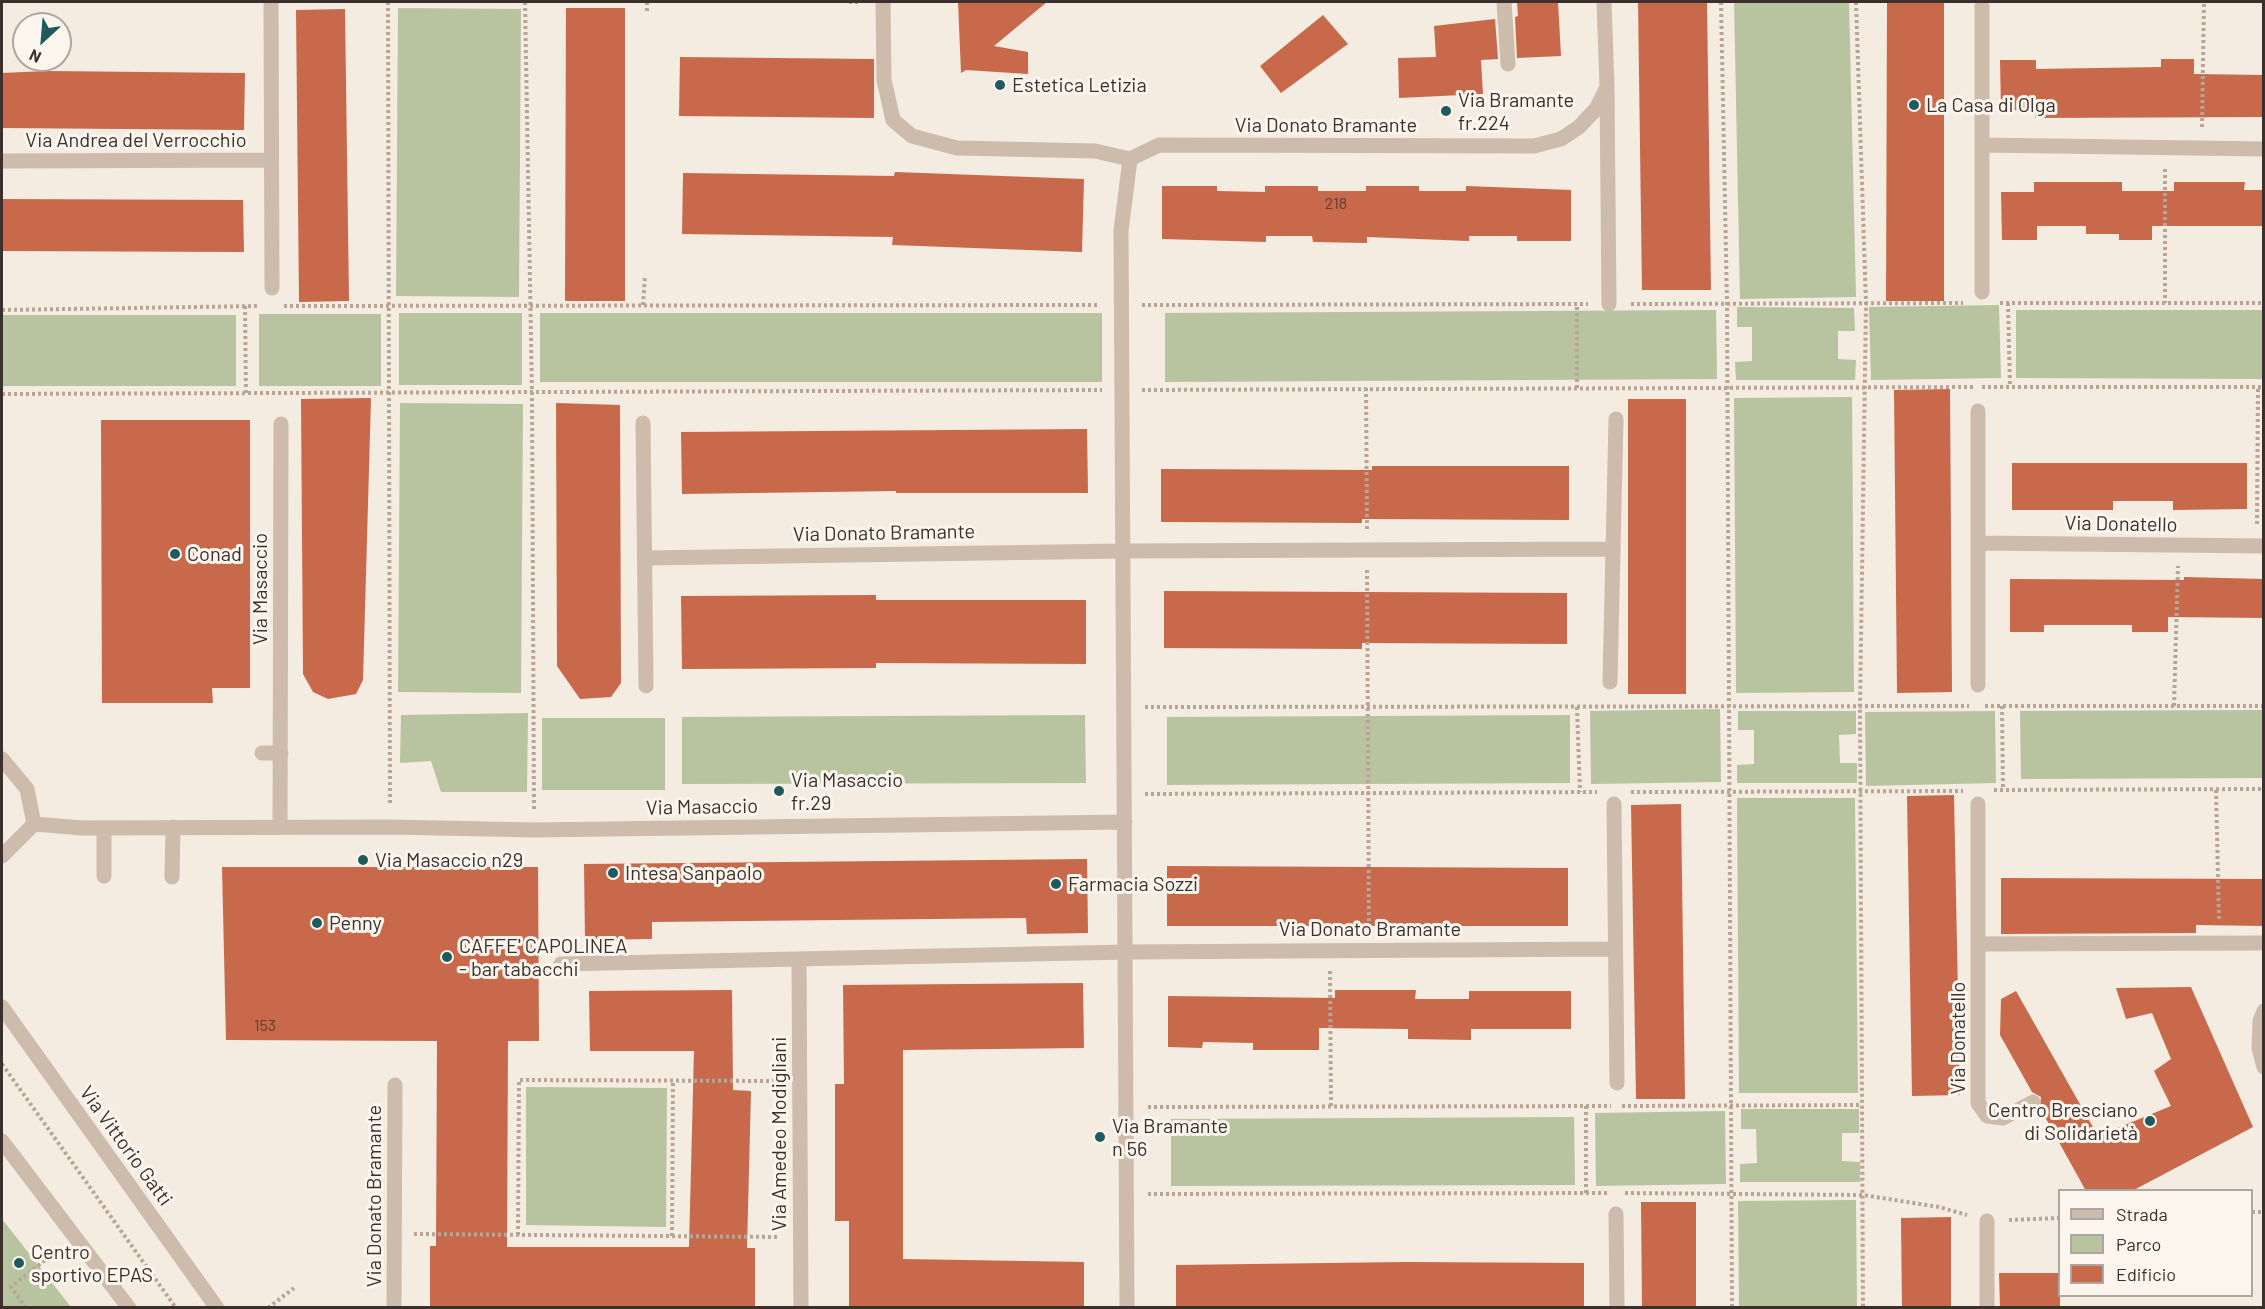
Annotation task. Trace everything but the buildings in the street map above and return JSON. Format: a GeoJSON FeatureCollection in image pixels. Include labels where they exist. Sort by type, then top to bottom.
{"type":"FeatureCollection","features":[{"type":"Feature","properties":{"kind":"street","name":"Via Andrea del Verrocchio"},"geometry":{"type":"LineString","coordinates":[[271,2],[272,288]]}},
{"type":"Feature","properties":{"kind":"street"},"geometry":{"type":"LineString","coordinates":[[883,2],[884,80],[893,120],[912,136],[957,148],[1095,151],[1130,159],[1121,231],[1127,1308]]}},
{"type":"Feature","properties":{"kind":"street"},"geometry":{"type":"LineString","coordinates":[[1504,2],[1508,64]]}},
{"type":"Feature","properties":{"kind":"street"},"geometry":{"type":"LineString","coordinates":[[1604,2],[1609,304]]}},
{"type":"Feature","properties":{"kind":"street"},"geometry":{"type":"LineString","coordinates":[[1982,6],[1982,145],[1986,298]]}},
{"type":"Feature","properties":{"kind":"street","name":"Via Donato Bramante"},"geometry":{"type":"LineString","coordinates":[[1130,159],[1159,145],[1534,146],[1561,139],[1579,127],[1596,109],[1607,87]]}},
{"type":"Feature","properties":{"kind":"street"},"geometry":{"type":"LineString","coordinates":[[1982,145],[2264,149]]}},
{"type":"Feature","properties":{"kind":"street","name":"Via Andrea del Verrocchio"},"geometry":{"type":"LineString","coordinates":[[2,162],[271,160]]}},
{"type":"Feature","properties":{"kind":"street"},"geometry":{"type":"LineString","coordinates":[[1978,411],[1978,686]]}},
{"type":"Feature","properties":{"kind":"street"},"geometry":{"type":"LineString","coordinates":[[1610,682],[1616,418]]}},
{"type":"Feature","properties":{"kind":"street"},"geometry":{"type":"LineString","coordinates":[[643,423],[646,686]]}},
{"type":"Feature","properties":{"kind":"street","name":"Via Masaccio"},"geometry":{"type":"LineString","coordinates":[[280,826],[281,424]]}},
{"type":"Feature","properties":{"kind":"street","name":"Via Donatello"},"geometry":{"type":"LineString","coordinates":[[1978,543],[2260,546]]}},
{"type":"Feature","properties":{"kind":"street","name":"Via Donato Bramante"},"geometry":{"type":"LineString","coordinates":[[645,558],[1123,551],[1613,549]]}},
{"type":"Feature","properties":{"kind":"street"},"geometry":{"type":"LineString","coordinates":[[262,753],[281,753]]}},
{"type":"Feature","properties":{"kind":"street"},"geometry":{"type":"LineString","coordinates":[[2,759],[27,789],[34,824],[2,856]]}},
{"type":"Feature","properties":{"kind":"street"},"geometry":{"type":"LineString","coordinates":[[1614,804],[1617,1083]]}},
{"type":"Feature","properties":{"kind":"street","name":"Via Donatello"},"geometry":{"type":"LineString","coordinates":[[1978,804],[1978,1102],[1987,1116],[2002,1118],[2032,1102]]}},
{"type":"Feature","properties":{"kind":"street","name":"Via Masaccio"},"geometry":{"type":"LineString","coordinates":[[34,824],[104,828],[280,826],[534,831],[1125,822]]}},
{"type":"Feature","properties":{"kind":"street"},"geometry":{"type":"LineString","coordinates":[[172,827],[172,877]]}},
{"type":"Feature","properties":{"kind":"street"},"geometry":{"type":"LineString","coordinates":[[104,828],[104,876]]}},
{"type":"Feature","properties":{"kind":"street"},"geometry":{"type":"LineString","coordinates":[[1978,944],[2264,943]]}},
{"type":"Feature","properties":{"kind":"street","name":"Via Donato Bramante"},"geometry":{"type":"LineString","coordinates":[[1126,952],[1615,949]]}},
{"type":"Feature","properties":{"kind":"street"},"geometry":{"type":"LineString","coordinates":[[561,964],[1126,952]]}},
{"type":"Feature","properties":{"kind":"street","name":"Via Amedeo Modigliani"},"geometry":{"type":"LineString","coordinates":[[799,960],[801,1308]]}},
{"type":"Feature","properties":{"kind":"street","name":"Via Vittorio Gatti"},"geometry":{"type":"LineString","coordinates":[[2,1007],[218,1308]]}},
{"type":"Feature","properties":{"kind":"street"},"geometry":{"type":"LineString","coordinates":[[2264,1011],[2260,1021],[2259,1048],[2264,1066]]}},
{"type":"Feature","properties":{"kind":"street","name":"Via Donato Bramante"},"geometry":{"type":"LineString","coordinates":[[394,1308],[395,1085]]}},
{"type":"Feature","properties":{"kind":"street"},"geometry":{"type":"LineString","coordinates":[[2,1141],[129,1308]]}},
{"type":"Feature","properties":{"kind":"street"},"geometry":{"type":"LineString","coordinates":[[1616,1214],[1617,1308]]}},
{"type":"Feature","properties":{"kind":"street"},"geometry":{"type":"LineString","coordinates":[[1986,1308],[1987,1221]]}},
{"type":"Feature","properties":{"kind":"path"},"geometry":{"type":"LineString","coordinates":[[388,2],[390,827]]}},
{"type":"Feature","properties":{"kind":"path"},"geometry":{"type":"LineString","coordinates":[[525,2],[534,831]]}},
{"type":"Feature","properties":{"kind":"path"},"geometry":{"type":"LineString","coordinates":[[646,2],[647,14]]}},
{"type":"Feature","properties":{"kind":"path"},"geometry":{"type":"LineString","coordinates":[[1720,2],[1727,303],[1732,1308]]}},
{"type":"Feature","properties":{"kind":"path"},"geometry":{"type":"LineString","coordinates":[[1856,2],[1866,303],[1860,707],[1863,1308]]}},
{"type":"Feature","properties":{"kind":"path"},"geometry":{"type":"LineString","coordinates":[[2202,148],[2204,2]]}},
{"type":"Feature","properties":{"kind":"path"},"geometry":{"type":"LineString","coordinates":[[2165,147],[2165,303]]}},
{"type":"Feature","properties":{"kind":"path"},"geometry":{"type":"LineString","coordinates":[[643,306],[645,274]]}},
{"type":"Feature","properties":{"kind":"path"},"geometry":{"type":"LineString","coordinates":[[1986,298],[2008,303],[2264,303]]}},
{"type":"Feature","properties":{"kind":"path"},"geometry":{"type":"LineString","coordinates":[[272,306],[1970,303]]}},
{"type":"Feature","properties":{"kind":"path"},"geometry":{"type":"LineString","coordinates":[[2008,303],[2010,387]]}},
{"type":"Feature","properties":{"kind":"path"},"geometry":{"type":"LineString","coordinates":[[1577,304],[1577,388]]}},
{"type":"Feature","properties":{"kind":"path"},"geometry":{"type":"LineString","coordinates":[[246,306],[246,393]]}},
{"type":"Feature","properties":{"kind":"path"},"geometry":{"type":"LineString","coordinates":[[2,310],[263,306]]}},
{"type":"Feature","properties":{"kind":"path"},"geometry":{"type":"LineString","coordinates":[[2258,387],[2260,546]]}},
{"type":"Feature","properties":{"kind":"path"},"geometry":{"type":"LineString","coordinates":[[1366,388],[1369,950]]}},
{"type":"Feature","properties":{"kind":"path"},"geometry":{"type":"LineString","coordinates":[[2174,706],[2178,545]]}},
{"type":"Feature","properties":{"kind":"path"},"geometry":{"type":"LineString","coordinates":[[2002,706],[2003,790]]}},
{"type":"Feature","properties":{"kind":"path"},"geometry":{"type":"LineString","coordinates":[[1125,708],[2264,706]]}},
{"type":"Feature","properties":{"kind":"path"},"geometry":{"type":"LineString","coordinates":[[1577,707],[1580,792]]}},
{"type":"Feature","properties":{"kind":"path"},"geometry":{"type":"LineString","coordinates":[[2216,789],[2220,943]]}},
{"type":"Feature","properties":{"kind":"path"},"geometry":{"type":"LineString","coordinates":[[1987,790],[2264,789]]}},
{"type":"Feature","properties":{"kind":"path"},"geometry":{"type":"LineString","coordinates":[[1626,792],[1967,790]]}},
{"type":"Feature","properties":{"kind":"path"},"geometry":{"type":"LineString","coordinates":[[1125,794],[1603,792]]}},
{"type":"Feature","properties":{"kind":"path"},"geometry":{"type":"LineString","coordinates":[[1330,951],[1331,1106]]}},
{"type":"Feature","properties":{"kind":"path"},"geometry":{"type":"LineString","coordinates":[[2,1064],[176,1308]]}},
{"type":"Feature","properties":{"kind":"path"},"geometry":{"type":"LineString","coordinates":[[518,1235],[519,1080],[800,1082]]}},
{"type":"Feature","properties":{"kind":"path"},"geometry":{"type":"LineString","coordinates":[[672,1236],[673,1081]]}},
{"type":"Feature","properties":{"kind":"path"},"geometry":{"type":"LineString","coordinates":[[1126,1107],[1862,1105]]}},
{"type":"Feature","properties":{"kind":"path"},"geometry":{"type":"LineString","coordinates":[[1586,1106],[1586,1193]]}},
{"type":"Feature","properties":{"kind":"path"},"geometry":{"type":"LineString","coordinates":[[1126,1194],[1732,1192],[1863,1195],[1939,1207],[1987,1221],[2058,1218]]}},
{"type":"Feature","properties":{"kind":"path"},"geometry":{"type":"LineString","coordinates":[[394,1234],[801,1237]]}},
{"type":"Feature","properties":{"kind":"path"},"geometry":{"type":"LineString","coordinates":[[26,1308],[11,1287],[75,1237]]}},
{"type":"Feature","properties":{"kind":"path"},"geometry":{"type":"LineString","coordinates":[[268,1308],[294,1288]]}},
{"type":"Feature","properties":{"kind":"green space"},"geometry":{"type":"Polygon","coordinates":[[[1734,2],[1849,2],[1856,297],[1740,299],[1734,2]]]}},
{"type":"Feature","properties":{"kind":"green space"},"geometry":{"type":"Polygon","coordinates":[[[398,8],[521,9],[519,297],[396,296],[398,8]]]}},
{"type":"Feature","properties":{"kind":"green space"},"geometry":{"type":"Polygon","coordinates":[[[1999,305],[2001,378],[1871,380],[1869,307],[1999,305]]]}},
{"type":"Feature","properties":{"kind":"green space"},"geometry":{"type":"Polygon","coordinates":[[[1737,307],[1854,308],[1855,331],[1838,331],[1838,359],[1856,360],[1855,380],[1736,380],[1735,362],[1752,361],[1752,327],[1737,327],[1737,307]]]}},
{"type":"Feature","properties":{"kind":"green space"},"geometry":{"type":"Polygon","coordinates":[[[1716,310],[1717,379],[1165,382],[1165,313],[1716,310]]]}},
{"type":"Feature","properties":{"kind":"green space"},"geometry":{"type":"Polygon","coordinates":[[[2016,310],[2263,310],[2263,379],[2016,378],[2016,310]]]}},
{"type":"Feature","properties":{"kind":"green space"},"geometry":{"type":"Polygon","coordinates":[[[399,313],[522,313],[522,385],[399,385],[399,313]]]}},
{"type":"Feature","properties":{"kind":"green space"},"geometry":{"type":"Polygon","coordinates":[[[540,313],[1102,313],[1102,382],[540,382],[540,313]]]}},
{"type":"Feature","properties":{"kind":"green space"},"geometry":{"type":"Polygon","coordinates":[[[259,314],[381,314],[381,386],[259,386],[259,314]]]}},
{"type":"Feature","properties":{"kind":"green space"},"geometry":{"type":"Polygon","coordinates":[[[2,315],[236,315],[236,386],[2,386],[2,315]]]}},
{"type":"Feature","properties":{"kind":"green space"},"geometry":{"type":"Polygon","coordinates":[[[1852,397],[1854,692],[1736,693],[1734,398],[1852,397]]]}},
{"type":"Feature","properties":{"kind":"green space"},"geometry":{"type":"Polygon","coordinates":[[[400,403],[523,404],[521,693],[398,692],[400,403]]]}},
{"type":"Feature","properties":{"kind":"green space"},"geometry":{"type":"Polygon","coordinates":[[[1720,709],[1721,782],[1591,784],[1590,711],[1720,709]]]}},
{"type":"Feature","properties":{"kind":"green space"},"geometry":{"type":"Polygon","coordinates":[[[2263,710],[2263,778],[2021,779],[2020,711],[2263,710]]]}},
{"type":"Feature","properties":{"kind":"green space"},"geometry":{"type":"Polygon","coordinates":[[[1738,711],[1856,711],[1856,734],[1839,735],[1840,763],[1857,763],[1857,783],[1737,783],[1737,765],[1754,764],[1754,730],[1738,730],[1738,711]]]}},
{"type":"Feature","properties":{"kind":"green space"},"geometry":{"type":"Polygon","coordinates":[[[1995,711],[1996,783],[1866,786],[1865,712],[1995,711]]]}},
{"type":"Feature","properties":{"kind":"green space"},"geometry":{"type":"Polygon","coordinates":[[[528,713],[527,792],[441,792],[431,761],[400,763],[401,715],[528,713]]]}},
{"type":"Feature","properties":{"kind":"green space"},"geometry":{"type":"Polygon","coordinates":[[[1085,715],[1086,783],[682,784],[682,717],[1085,715]]]}},
{"type":"Feature","properties":{"kind":"green space"},"geometry":{"type":"Polygon","coordinates":[[[1570,715],[1570,783],[1167,785],[1167,717],[1570,715]]]}},
{"type":"Feature","properties":{"kind":"green space"},"geometry":{"type":"Polygon","coordinates":[[[542,718],[665,718],[665,790],[542,790],[542,718]]]}},
{"type":"Feature","properties":{"kind":"green space"},"geometry":{"type":"Polygon","coordinates":[[[1737,798],[1855,798],[1858,1093],[1739,1093],[1737,798]]]}},
{"type":"Feature","properties":{"kind":"green space"},"geometry":{"type":"Polygon","coordinates":[[[526,1087],[667,1088],[666,1227],[526,1225],[526,1087]]]}},
{"type":"Feature","properties":{"kind":"green space"},"geometry":{"type":"Polygon","coordinates":[[[1741,1109],[1859,1109],[1859,1133],[1842,1133],[1842,1161],[1860,1162],[1860,1182],[1740,1182],[1740,1164],[1757,1163],[1756,1129],[1741,1129],[1741,1109]]]}},
{"type":"Feature","properties":{"kind":"green space"},"geometry":{"type":"Polygon","coordinates":[[[1725,1111],[1726,1184],[1596,1186],[1595,1113],[1725,1111]]]}},
{"type":"Feature","properties":{"kind":"green space"},"geometry":{"type":"Polygon","coordinates":[[[1574,1117],[1575,1185],[1171,1186],[1171,1119],[1574,1117]]]}},
{"type":"Feature","properties":{"kind":"green space"},"geometry":{"type":"Polygon","coordinates":[[[1856,1200],[1857,1307],[1739,1307],[1738,1201],[1856,1200]]]}},
{"type":"Feature","properties":{"kind":"green space","name":"Centro sportivo EPAS"},"geometry":{"type":"Polygon","coordinates":[[[2,1219],[71,1307],[2,1307],[2,1219]]]}},
{"type":"Feature","properties":{"kind":"place","name":"Estetica Letizia"},"geometry":{"type":"Point","coordinates":[1000,85]}},
{"type":"Feature","properties":{"kind":"place","name":"La Casa di Olga"},"geometry":{"type":"Point","coordinates":[1914,105]}},
{"type":"Feature","properties":{"kind":"place","name":"Via Bramante fr.224"},"geometry":{"type":"Point","coordinates":[1446,111]}},
{"type":"Feature","properties":{"kind":"place","name":"Conad"},"geometry":{"type":"Point","coordinates":[175,554]}},
{"type":"Feature","properties":{"kind":"place","name":"Via Masaccio fr.29"},"geometry":{"type":"Point","coordinates":[779,791]}},
{"type":"Feature","properties":{"kind":"place","name":"Via Masaccio n29"},"geometry":{"type":"Point","coordinates":[363,860]}},
{"type":"Feature","properties":{"kind":"place","name":"Intesa Sanpaolo"},"geometry":{"type":"Point","coordinates":[613,873]}},
{"type":"Feature","properties":{"kind":"place","name":"Farmacia Sozzi"},"geometry":{"type":"Point","coordinates":[1056,884]}},
{"type":"Feature","properties":{"kind":"place","name":"Penny"},"geometry":{"type":"Point","coordinates":[317,923]}},
{"type":"Feature","properties":{"kind":"place","name":"CAFFE' CAPOLINEA - bar tabacchi"},"geometry":{"type":"Point","coordinates":[447,957]}},
{"type":"Feature","properties":{"kind":"place","name":"Centro Bresciano di Solidarietà"},"geometry":{"type":"Point","coordinates":[2150,1121]}},
{"type":"Feature","properties":{"kind":"place","name":"Via Bramante n 56"},"geometry":{"type":"Point","coordinates":[1100,1137]}},
{"type":"Feature","properties":{"kind":"place","name":"Centro sportivo EPAS"},"geometry":{"type":"Point","coordinates":[19,1263]}}]}
